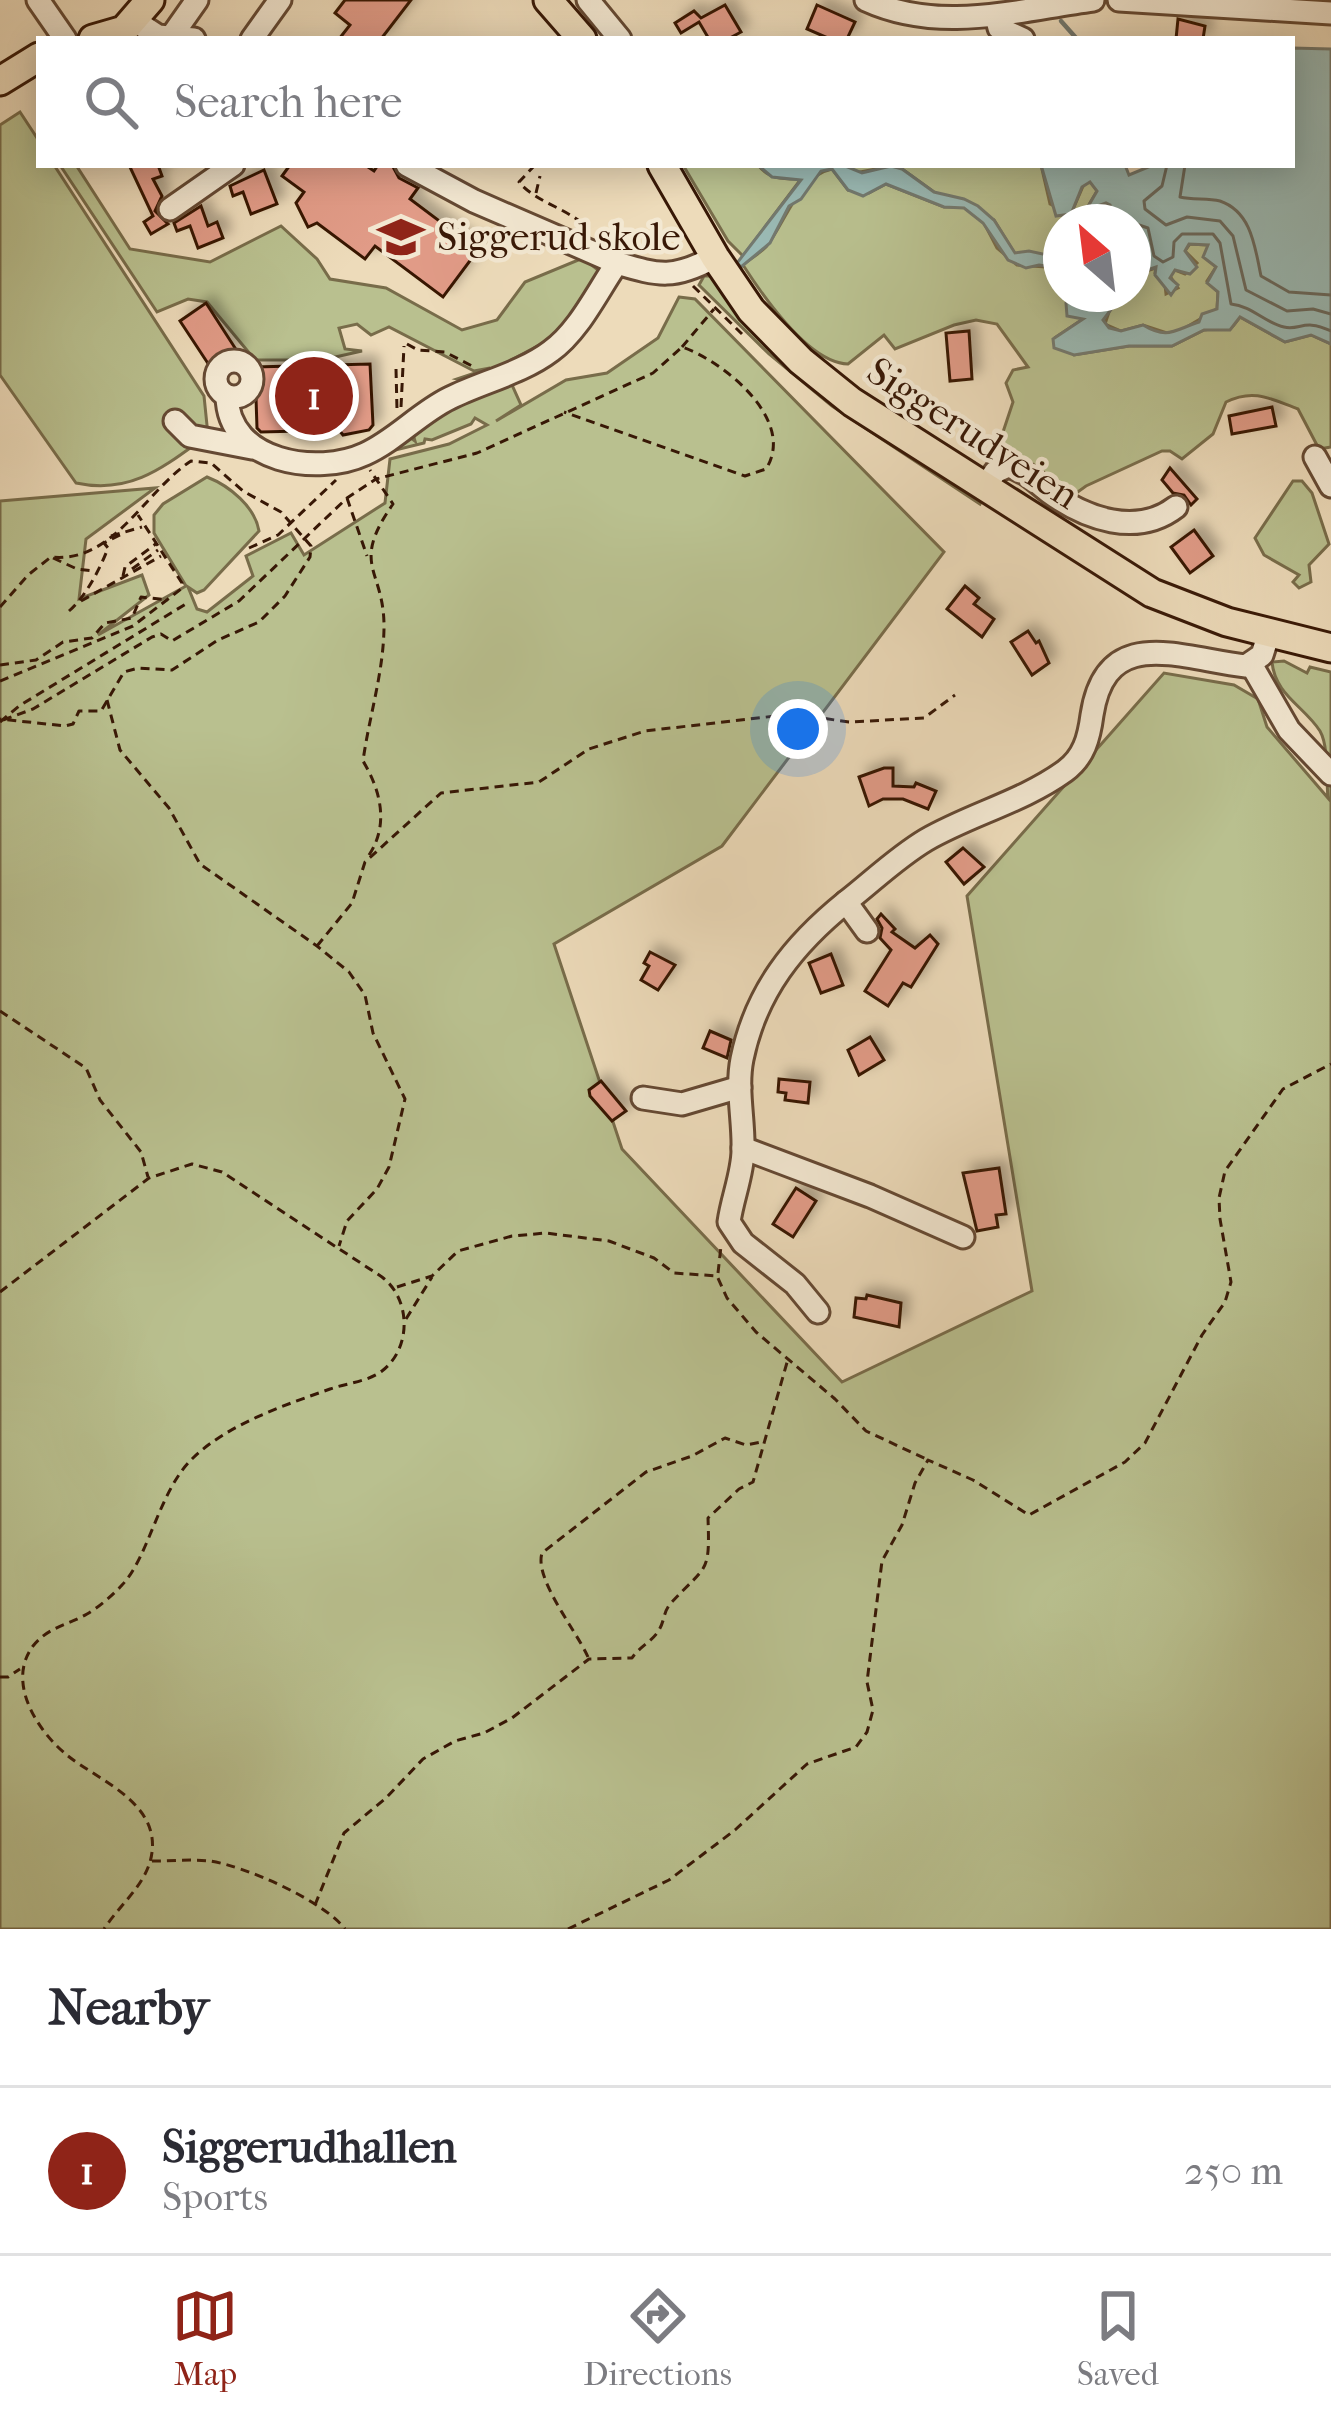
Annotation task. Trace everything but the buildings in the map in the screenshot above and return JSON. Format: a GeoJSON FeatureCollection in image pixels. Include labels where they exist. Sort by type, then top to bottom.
{"type":"FeatureCollection","features":[{"type":"Feature","properties":{"kind":"main road"},"geometry":{"type":"LineString","coordinates":[[548,0],[579,36]]}},
{"type":"Feature","properties":{"kind":"main road"},"geometry":{"type":"LineString","coordinates":[[109,36],[142,11]]}},
{"type":"Feature","properties":{"kind":"main road"},"geometry":{"type":"LineString","coordinates":[[0,81],[36,59]]}},
{"type":"Feature","properties":{"kind":"main road","name":"Siggerudveien"},"geometry":{"type":"LineString","coordinates":[[664,168],[751,310],[801,361],[852,402],[1152,593],[1209,616],[1331,647]]}},
{"type":"Feature","properties":{"kind":"street"},"geometry":{"type":"LineString","coordinates":[[38,0],[63,36]]}},
{"type":"Feature","properties":{"kind":"street"},"geometry":{"type":"LineString","coordinates":[[172,36],[197,0]]}},
{"type":"Feature","properties":{"kind":"street"},"geometry":{"type":"LineString","coordinates":[[254,36],[280,0]]}},
{"type":"Feature","properties":{"kind":"street"},"geometry":{"type":"LineString","coordinates":[[588,0],[618,36]]}},
{"type":"Feature","properties":{"kind":"street"},"geometry":{"type":"LineString","coordinates":[[866,0],[911,14],[955,19],[1093,0]]}},
{"type":"Feature","properties":{"kind":"street"},"geometry":{"type":"LineString","coordinates":[[1119,0],[1331,14]]}},
{"type":"Feature","properties":{"kind":"street"},"geometry":{"type":"LineString","coordinates":[[142,11],[151,34],[161,36]]}},
{"type":"Feature","properties":{"kind":"street"},"geometry":{"type":"LineString","coordinates":[[996,16],[998,28],[1016,36]]}},
{"type":"Feature","properties":{"kind":"street"},"geometry":{"type":"LineString","coordinates":[[170,209],[228,168]]}},
{"type":"Feature","properties":{"kind":"street"},"geometry":{"type":"LineString","coordinates":[[412,168],[473,201],[617,263],[664,275],[682,274],[715,257]]}},
{"type":"Feature","properties":{"kind":"street"},"geometry":{"type":"LineString","coordinates":[[175,421],[190,436],[286,460],[317,462],[362,456],[402,417],[549,353],[569,335],[617,263]]}},
{"type":"Feature","properties":{"kind":"street"},"geometry":{"type":"LineString","coordinates":[[227,397],[227,410],[237,431],[252,448]]}},
{"type":"Feature","properties":{"kind":"street"},"geometry":{"type":"LineString","coordinates":[[1315,457],[1331,487]]}},
{"type":"Feature","properties":{"kind":"street"},"geometry":{"type":"LineString","coordinates":[[984,488],[995,472],[1012,466],[1066,503],[1107,520],[1152,522],[1176,506]]}},
{"type":"Feature","properties":{"kind":"street"},"geometry":{"type":"LineString","coordinates":[[818,1312],[795,1284],[743,1243],[729,1222],[743,1148],[739,1124],[742,1060],[775,973],[821,921],[892,862],[927,839],[1000,808],[1074,764],[1086,743],[1101,679],[1119,660],[1157,653],[1251,664],[1262,655],[1270,633]]}},
{"type":"Feature","properties":{"kind":"street"},"geometry":{"type":"LineString","coordinates":[[1251,664],[1288,730],[1331,775]]}},
{"type":"Feature","properties":{"kind":"street"},"geometry":{"type":"LineString","coordinates":[[846,902],[867,931]]}},
{"type":"Feature","properties":{"kind":"street"},"geometry":{"type":"LineString","coordinates":[[643,1098],[682,1104],[740,1088]]}},
{"type":"Feature","properties":{"kind":"street"},"geometry":{"type":"LineString","coordinates":[[743,1148],[963,1237]]}},
{"type":"Feature","properties":{"kind":"path"},"geometry":{"type":"LineString","coordinates":[[532,168],[519,184],[588,228],[586,250]]}},
{"type":"Feature","properties":{"kind":"path"},"geometry":{"type":"LineString","coordinates":[[535,194],[540,176]]}},
{"type":"Feature","properties":{"kind":"path"},"geometry":{"type":"LineString","coordinates":[[1,720],[33,709],[152,637],[160,634],[172,641],[239,601],[347,498],[376,479],[477,453],[653,373],[715,308]]}},
{"type":"Feature","properties":{"kind":"path"},"geometry":{"type":"LineString","coordinates":[[402,417],[406,345],[445,352],[472,367],[491,364],[512,371]]}},
{"type":"Feature","properties":{"kind":"path"},"geometry":{"type":"LineString","coordinates":[[564,412],[746,476],[766,470],[773,459],[773,446],[758,405],[733,374],[707,356],[682,347]]}},
{"type":"Feature","properties":{"kind":"path"},"geometry":{"type":"LineString","coordinates":[[396,369],[402,417]]}},
{"type":"Feature","properties":{"kind":"path"},"geometry":{"type":"LineString","coordinates":[[249,548],[292,524],[362,456],[393,504],[375,530],[368,558]]}},
{"type":"Feature","properties":{"kind":"path"},"geometry":{"type":"LineString","coordinates":[[1,720],[69,725],[79,711],[101,710],[128,670],[172,670],[218,640],[259,622],[285,596],[310,557],[311,546],[281,512],[243,491],[203,460],[179,469],[104,543]]}},
{"type":"Feature","properties":{"kind":"path"},"geometry":{"type":"LineString","coordinates":[[317,946],[352,903],[365,862],[381,837],[376,783],[363,761],[377,701],[384,624],[347,498]]}},
{"type":"Feature","properties":{"kind":"path"},"geometry":{"type":"LineString","coordinates":[[0,681],[133,626],[170,601],[182,583],[135,512]]}},
{"type":"Feature","properties":{"kind":"path"},"geometry":{"type":"LineString","coordinates":[[110,537],[145,526]]}},
{"type":"Feature","properties":{"kind":"path"},"geometry":{"type":"LineString","coordinates":[[0,607],[51,557],[73,559],[122,534]]}},
{"type":"Feature","properties":{"kind":"path"},"geometry":{"type":"LineString","coordinates":[[70,611],[97,571],[108,548],[104,543]]}},
{"type":"Feature","properties":{"kind":"path"},"geometry":{"type":"LineString","coordinates":[[79,602],[123,578],[158,546]]}},
{"type":"Feature","properties":{"kind":"path"},"geometry":{"type":"LineString","coordinates":[[123,578],[124,568],[158,546]]}},
{"type":"Feature","properties":{"kind":"path"},"geometry":{"type":"LineString","coordinates":[[132,571],[164,555]]}},
{"type":"Feature","properties":{"kind":"path"},"geometry":{"type":"LineString","coordinates":[[51,557],[76,569],[97,571]]}},
{"type":"Feature","properties":{"kind":"path"},"geometry":{"type":"LineString","coordinates":[[0,665],[36,660],[63,642],[88,640],[105,623],[132,618],[142,598],[170,601]]}},
{"type":"Feature","properties":{"kind":"path"},"geometry":{"type":"LineString","coordinates":[[1,720],[189,602]]}},
{"type":"Feature","properties":{"kind":"path"},"geometry":{"type":"LineString","coordinates":[[365,862],[441,793],[539,782],[589,749],[645,731],[793,714],[849,722],[924,718],[955,695]]}},
{"type":"Feature","properties":{"kind":"path"},"geometry":{"type":"LineString","coordinates":[[107,698],[121,751],[169,808],[200,864],[317,946],[349,972],[364,994],[373,1033],[405,1099],[389,1167],[377,1189],[347,1221],[339,1249]]}},
{"type":"Feature","properties":{"kind":"path"},"geometry":{"type":"LineString","coordinates":[[0,1011],[86,1068],[100,1100],[141,1152],[149,1178]]}},
{"type":"Feature","properties":{"kind":"path"},"geometry":{"type":"LineString","coordinates":[[729,1222],[717,1276],[727,1298],[756,1332],[866,1432],[974,1480],[1030,1515],[1125,1462],[1145,1443],[1202,1335],[1225,1303],[1231,1282],[1219,1198],[1225,1171],[1283,1089],[1331,1064]]}},
{"type":"Feature","properties":{"kind":"path"},"geometry":{"type":"LineString","coordinates":[[0,1292],[149,1178],[192,1164],[222,1172],[396,1287],[405,1321],[405,1335],[386,1368],[248,1423],[192,1459],[163,1503],[126,1582],[89,1613],[45,1634],[31,1649],[21,1681],[27,1705],[43,1729],[67,1755],[120,1787],[148,1824],[150,1861],[140,1884],[104,1929]]}},
{"type":"Feature","properties":{"kind":"path"},"geometry":{"type":"LineString","coordinates":[[405,1321],[432,1276],[458,1251],[512,1236],[546,1234],[609,1241],[654,1258],[674,1273],[717,1276]]}},
{"type":"Feature","properties":{"kind":"path"},"geometry":{"type":"LineString","coordinates":[[396,1287],[432,1276]]}},
{"type":"Feature","properties":{"kind":"path"},"geometry":{"type":"LineString","coordinates":[[316,1905],[344,1833],[423,1759],[512,1718],[589,1659],[632,1658],[655,1636],[665,1610],[701,1576],[709,1552],[708,1518],[729,1496],[754,1482],[788,1359]]}},
{"type":"Feature","properties":{"kind":"path"},"geometry":{"type":"LineString","coordinates":[[589,1659],[541,1574],[542,1553],[646,1472],[725,1438],[746,1444],[764,1441]]}},
{"type":"Feature","properties":{"kind":"path"},"geometry":{"type":"LineString","coordinates":[[568,1929],[669,1880],[808,1764],[856,1747],[867,1732],[873,1710],[866,1682],[883,1561],[928,1460]]}},
{"type":"Feature","properties":{"kind":"path"},"geometry":{"type":"LineString","coordinates":[[0,1677],[23,1666]]}},
{"type":"Feature","properties":{"kind":"path"},"geometry":{"type":"LineString","coordinates":[[150,1861],[211,1861],[256,1876],[316,1905],[346,1929]]}},
{"type":"Feature","properties":{"kind":"green space"},"geometry":{"type":"Polygon","coordinates":[[[20,112],[36,136],[36,168],[56,168],[204,396],[208,435],[147,475],[114,485],[76,483],[0,375],[0,125],[20,112]]]}},
{"type":"Feature","properties":{"kind":"green space"},"geometry":{"type":"Polygon","coordinates":[[[62,168],[78,168],[130,249],[210,262],[281,226],[317,259],[330,279],[386,288],[462,330],[497,320],[525,282],[583,258],[603,274],[562,333],[470,382],[457,379],[490,368],[474,371],[389,327],[371,335],[357,324],[339,328],[345,349],[362,351],[322,360],[255,360],[207,302],[188,299],[157,312],[62,168]]]}},
{"type":"Feature","properties":{"kind":"green space"},"geometry":{"type":"Polygon","coordinates":[[[685,168],[761,168],[772,176],[801,179],[743,256],[728,241],[685,168]]]}},
{"type":"Feature","properties":{"kind":"green space"},"geometry":{"type":"Polygon","coordinates":[[[898,168],[1042,168],[1050,204],[1043,204],[1043,256],[1015,254],[994,220],[934,192],[898,168]]]}},
{"type":"Feature","properties":{"kind":"green space"},"geometry":{"type":"Polygon","coordinates":[[[832,169],[848,190],[869,193],[886,184],[944,207],[964,207],[984,223],[997,248],[1017,265],[1043,267],[1043,312],[1079,312],[1083,319],[1056,337],[1074,355],[1129,346],[1172,346],[1204,330],[1233,326],[1240,317],[1285,342],[1311,335],[1331,344],[1331,447],[1319,449],[1298,409],[1245,396],[1226,402],[1213,434],[1182,459],[1162,451],[1068,499],[999,444],[1013,402],[1006,383],[1013,370],[1028,367],[997,324],[976,320],[954,325],[895,349],[884,335],[848,364],[833,361],[803,340],[762,293],[743,265],[766,247],[793,202],[820,173],[832,169]]]}},
{"type":"Feature","properties":{"kind":"green space"},"geometry":{"type":"Polygon","coordinates":[[[1090,181],[1097,191],[1089,204],[1075,204],[1084,184],[1090,181]]]}},
{"type":"Feature","properties":{"kind":"green space"},"geometry":{"type":"Polygon","coordinates":[[[1190,244],[1208,245],[1208,259],[1216,267],[1207,281],[1218,292],[1217,309],[1173,335],[1143,325],[1121,331],[1105,324],[1109,312],[1151,312],[1151,270],[1156,268],[1166,294],[1178,288],[1170,276],[1175,270],[1185,274],[1197,263],[1185,251],[1190,244]]]}},
{"type":"Feature","properties":{"kind":"green space"},"geometry":{"type":"Polygon","coordinates":[[[704,276],[713,276],[983,498],[980,504],[832,406],[769,354],[699,285],[704,276]]]}},
{"type":"Feature","properties":{"kind":"green space"},"geometry":{"type":"Polygon","coordinates":[[[679,297],[695,299],[944,552],[722,846],[554,944],[622,1149],[842,1382],[1032,1291],[967,896],[1164,673],[1234,685],[1258,699],[1267,727],[1328,798],[1323,738],[1279,683],[1272,662],[1284,661],[1307,673],[1310,667],[1331,672],[1331,1929],[0,1929],[0,501],[155,488],[86,539],[79,599],[142,575],[149,595],[98,635],[186,586],[154,533],[154,515],[163,504],[207,477],[216,481],[247,506],[259,531],[204,590],[197,593],[188,587],[197,609],[207,612],[253,576],[246,556],[291,533],[304,555],[385,503],[390,459],[449,444],[487,425],[475,418],[471,424],[424,443],[379,454],[407,435],[415,441],[413,434],[426,421],[508,376],[521,405],[496,421],[566,380],[607,373],[658,338],[679,297]]]}},
{"type":"Feature","properties":{"kind":"green space"},"geometry":{"type":"Polygon","coordinates":[[[1293,481],[1302,481],[1312,493],[1329,544],[1309,565],[1311,582],[1299,588],[1293,582],[1299,575],[1264,555],[1255,538],[1293,481]]]}},
{"type":"Feature","properties":{"kind":"water"},"geometry":{"type":"Polygon","coordinates":[[[1295,48],[1331,49],[1331,344],[1311,335],[1285,342],[1240,317],[1230,330],[1204,330],[1172,346],[1129,346],[1074,355],[1054,348],[1053,339],[1083,319],[1067,312],[1109,312],[1103,320],[1109,328],[1121,331],[1143,325],[1165,333],[1199,322],[1202,314],[1217,309],[1218,292],[1207,283],[1216,267],[1203,257],[1208,245],[1189,244],[1185,251],[1197,267],[1190,274],[1175,270],[1170,278],[1178,285],[1171,295],[1155,275],[1156,267],[1151,269],[1151,204],[1089,204],[1097,191],[1090,182],[1082,187],[1075,204],[1052,204],[1042,168],[1126,168],[1129,175],[1146,168],[1295,168],[1295,48]]]}},
{"type":"Feature","properties":{"kind":"water"},"geometry":{"type":"Polygon","coordinates":[[[762,168],[850,168],[862,173],[902,169],[934,192],[978,206],[994,220],[1015,253],[1043,254],[1043,266],[1026,268],[1008,260],[983,223],[964,208],[944,207],[886,184],[863,196],[848,190],[832,169],[821,171],[801,199],[789,206],[770,243],[741,267],[737,263],[801,180],[772,177],[762,168]]]}},
{"type":"Feature","properties":{"kind":"waterway"},"geometry":{"type":"LineString","coordinates":[[1061,21],[1074,36]]}},
{"type":"Feature","properties":{"kind":"place","name":"Siggerud skole"},"geometry":{"type":"Point","coordinates":[401,237]}},
{"type":"Feature","properties":{"kind":"place","name":"Siggerudhallen"},"geometry":{"type":"Point","coordinates":[314,396]}}]}
